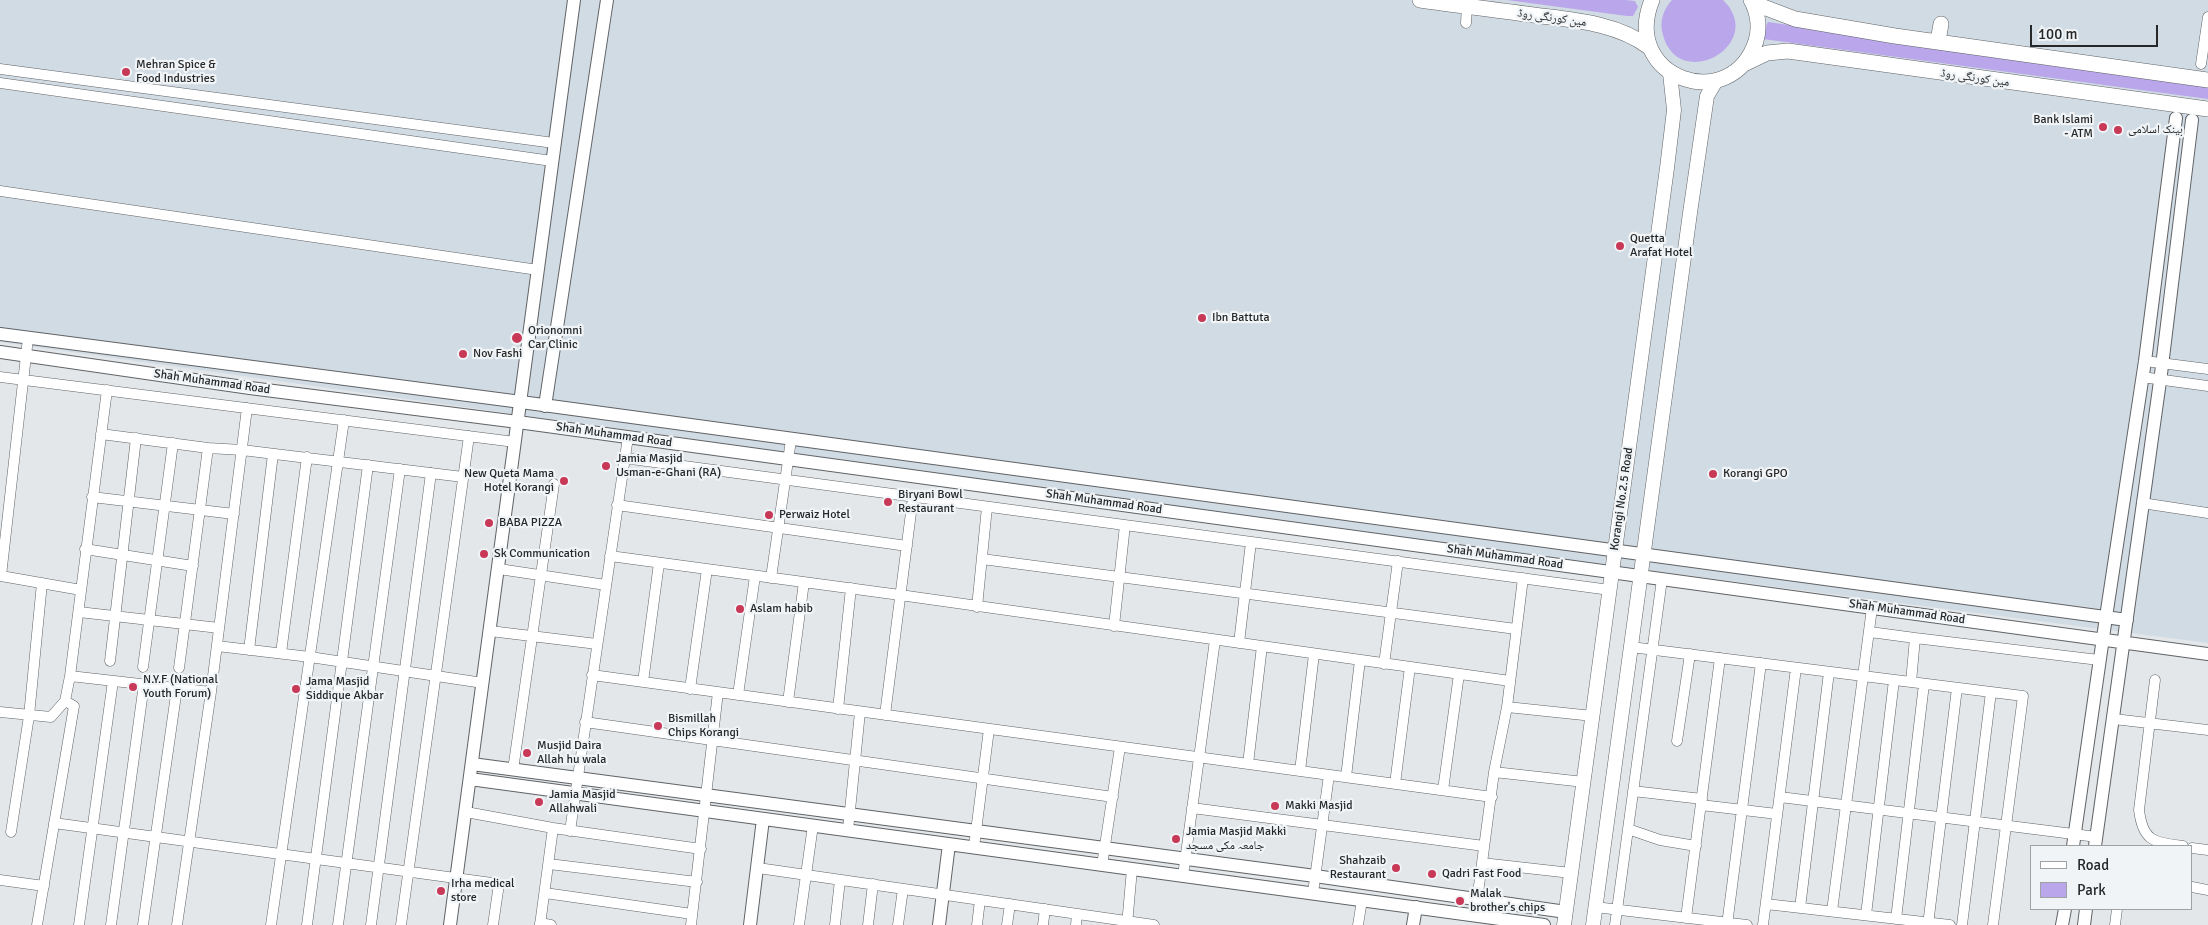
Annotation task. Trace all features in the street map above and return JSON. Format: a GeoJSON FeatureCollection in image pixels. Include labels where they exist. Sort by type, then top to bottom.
{"type":"FeatureCollection","features":[{"type":"Feature","properties":{"kind":"main road","name":"مین کورنگی روڈ"},"geometry":{"type":"LineString","coordinates":[[1420,0],[1584,22],[1613,28],[1635,37],[1649,47]]}},
{"type":"Feature","properties":{"kind":"main road"},"geometry":{"type":"LineString","coordinates":[[1652,0],[1647,13],[1645,30],[1649,47],[1658,62],[1670,73],[1684,80],[1700,83],[1716,81]]}},
{"type":"Feature","properties":{"kind":"main road"},"geometry":{"type":"LineString","coordinates":[[1752,1],[1795,19],[2208,80]]}},
{"type":"Feature","properties":{"kind":"main road"},"geometry":{"type":"LineString","coordinates":[[1744,64],[1753,50],[1758,35],[1758,18],[1752,1]]}},
{"type":"Feature","properties":{"kind":"main road"},"geometry":{"type":"LineString","coordinates":[[1938,41],[1941,24]]}},
{"type":"Feature","properties":{"kind":"main road","name":"مین کورنگی روڈ"},"geometry":{"type":"LineString","coordinates":[[1716,81],[1767,53],[1798,52],[2208,109]]}},
{"type":"Feature","properties":{"kind":"main road","name":"Korangi No.2.5 Road"},"geometry":{"type":"LineString","coordinates":[[1565,918],[1674,110],[1670,73]]}},
{"type":"Feature","properties":{"kind":"main road"},"geometry":{"type":"LineString","coordinates":[[1593,925],[1707,96],[1716,81]]}},
{"type":"Feature","properties":{"kind":"street"},"geometry":{"type":"LineString","coordinates":[[450,925],[574,0]]}},
{"type":"Feature","properties":{"kind":"street"},"geometry":{"type":"LineString","coordinates":[[518,422],[546,406],[608,0]]}},
{"type":"Feature","properties":{"kind":"street"},"geometry":{"type":"LineString","coordinates":[[1466,23],[1467,6]]}},
{"type":"Feature","properties":{"kind":"street"},"geometry":{"type":"LineString","coordinates":[[2201,64],[2208,17]]}},
{"type":"Feature","properties":{"kind":"street"},"geometry":{"type":"LineString","coordinates":[[0,69],[554,143]]}},
{"type":"Feature","properties":{"kind":"street"},"geometry":{"type":"LineString","coordinates":[[0,83],[552,161]]}},
{"type":"Feature","properties":{"kind":"street"},"geometry":{"type":"LineString","coordinates":[[260,119],[262,104]]}},
{"type":"Feature","properties":{"kind":"street"},"geometry":{"type":"LineString","coordinates":[[2074,840],[2102,639],[2145,361],[2176,118]]}},
{"type":"Feature","properties":{"kind":"street"},"geometry":{"type":"LineString","coordinates":[[1780,797],[2006,825],[2074,840],[2096,842],[2160,379],[2192,120]]}},
{"type":"Feature","properties":{"kind":"street"},"geometry":{"type":"LineString","coordinates":[[453,147],[454,129]]}},
{"type":"Feature","properties":{"kind":"street"},"geometry":{"type":"LineString","coordinates":[[0,191],[538,270]]}},
{"type":"Feature","properties":{"kind":"street","name":"Shah Muhammad Road"},"geometry":{"type":"LineString","coordinates":[[0,334],[521,402],[2127,620]]}},
{"type":"Feature","properties":{"kind":"street"},"geometry":{"type":"LineString","coordinates":[[28,338],[0,576],[81,590]]}},
{"type":"Feature","properties":{"kind":"street","name":"Shah Muhammad Road"},"geometry":{"type":"LineString","coordinates":[[0,352],[2208,654]]}},
{"type":"Feature","properties":{"kind":"street"},"geometry":{"type":"LineString","coordinates":[[2145,361],[2208,369]]}},
{"type":"Feature","properties":{"kind":"street"},"geometry":{"type":"LineString","coordinates":[[0,377],[515,442]]}},
{"type":"Feature","properties":{"kind":"street"},"geometry":{"type":"LineString","coordinates":[[2142,377],[2208,386]]}},
{"type":"Feature","properties":{"kind":"street"},"geometry":{"type":"LineString","coordinates":[[0,712],[51,717],[64,701],[70,676],[79,612],[85,549],[107,390]]}},
{"type":"Feature","properties":{"kind":"street"},"geometry":{"type":"LineString","coordinates":[[177,925],[211,692],[247,408]]}},
{"type":"Feature","properties":{"kind":"street"},"geometry":{"type":"LineString","coordinates":[[271,925],[344,420]]}},
{"type":"Feature","properties":{"kind":"street"},"geometry":{"type":"LineString","coordinates":[[101,434],[463,477]]}},
{"type":"Feature","properties":{"kind":"street"},"geometry":{"type":"LineString","coordinates":[[401,925],[434,676],[469,436]]}},
{"type":"Feature","properties":{"kind":"street"},"geometry":{"type":"LineString","coordinates":[[570,831],[628,437]]}},
{"type":"Feature","properties":{"kind":"street"},"geometry":{"type":"LineString","coordinates":[[110,661],[136,438]]}},
{"type":"Feature","properties":{"kind":"street"},"geometry":{"type":"LineString","coordinates":[[771,578],[790,440]]}},
{"type":"Feature","properties":{"kind":"street"},"geometry":{"type":"LineString","coordinates":[[143,667],[151,620],[173,443]]}},
{"type":"Feature","properties":{"kind":"street"},"geometry":{"type":"LineString","coordinates":[[179,668],[208,448]]}},
{"type":"Feature","properties":{"kind":"street"},"geometry":{"type":"LineString","coordinates":[[249,650],[273,454]]}},
{"type":"Feature","properties":{"kind":"street"},"geometry":{"type":"LineString","coordinates":[[281,653],[307,457]]}},
{"type":"Feature","properties":{"kind":"street"},"geometry":{"type":"LineString","coordinates":[[624,458],[1610,590]]}},
{"type":"Feature","properties":{"kind":"street"},"geometry":{"type":"LineString","coordinates":[[307,925],[314,860],[368,465]]}},
{"type":"Feature","properties":{"kind":"street"},"geometry":{"type":"LineString","coordinates":[[338,925],[400,469]]}},
{"type":"Feature","properties":{"kind":"street"},"geometry":{"type":"LineString","coordinates":[[371,925],[431,472]]}},
{"type":"Feature","properties":{"kind":"street"},"geometry":{"type":"LineString","coordinates":[[1114,504],[1117,483]]}},
{"type":"Feature","properties":{"kind":"street"},"geometry":{"type":"LineString","coordinates":[[513,770],[554,484]]}},
{"type":"Feature","properties":{"kind":"street"},"geometry":{"type":"LineString","coordinates":[[92,497],[234,514]]}},
{"type":"Feature","properties":{"kind":"street"},"geometry":{"type":"LineString","coordinates":[[885,715],[913,497]]}},
{"type":"Feature","properties":{"kind":"street"},"geometry":{"type":"LineString","coordinates":[[2142,503],[2208,513]]}},
{"type":"Feature","properties":{"kind":"street"},"geometry":{"type":"LineString","coordinates":[[618,505],[907,546]]}},
{"type":"Feature","properties":{"kind":"street"},"geometry":{"type":"LineString","coordinates":[[976,607],[987,507]]}},
{"type":"Feature","properties":{"kind":"street"},"geometry":{"type":"LineString","coordinates":[[1114,626],[1125,525]]}},
{"type":"Feature","properties":{"kind":"street"},"geometry":{"type":"LineString","coordinates":[[1239,643],[1251,542]]}},
{"type":"Feature","properties":{"kind":"street"},"geometry":{"type":"LineString","coordinates":[[85,549],[193,566]]}},
{"type":"Feature","properties":{"kind":"street"},"geometry":{"type":"LineString","coordinates":[[610,556],[1510,681]]}},
{"type":"Feature","properties":{"kind":"street"},"geometry":{"type":"LineString","coordinates":[[982,559],[1516,629]]}},
{"type":"Feature","properties":{"kind":"street"},"geometry":{"type":"LineString","coordinates":[[1384,664],[1398,561]]}},
{"type":"Feature","properties":{"kind":"street"},"geometry":{"type":"LineString","coordinates":[[643,682],[659,563]]}},
{"type":"Feature","properties":{"kind":"street"},"geometry":{"type":"LineString","coordinates":[[690,689],[707,569]]}},
{"type":"Feature","properties":{"kind":"street"},"geometry":{"type":"LineString","coordinates":[[499,570],[606,585]]}},
{"type":"Feature","properties":{"kind":"street"},"geometry":{"type":"LineString","coordinates":[[738,695],[755,576]]}},
{"type":"Feature","properties":{"kind":"street"},"geometry":{"type":"LineString","coordinates":[[1475,916],[1494,772],[1507,707],[1523,578]]}},
{"type":"Feature","properties":{"kind":"street"},"geometry":{"type":"LineString","coordinates":[[1615,925],[1662,579]]}},
{"type":"Feature","properties":{"kind":"street"},"geometry":{"type":"LineString","coordinates":[[788,702],[804,582]]}},
{"type":"Feature","properties":{"kind":"street"},"geometry":{"type":"LineString","coordinates":[[12,832],[29,716],[42,583]]}},
{"type":"Feature","properties":{"kind":"street"},"geometry":{"type":"LineString","coordinates":[[838,709],[851,588]]}},
{"type":"Feature","properties":{"kind":"street"},"geometry":{"type":"LineString","coordinates":[[1832,911],[1872,608]]}},
{"type":"Feature","properties":{"kind":"street"},"geometry":{"type":"LineString","coordinates":[[79,612],[219,628]]}},
{"type":"Feature","properties":{"kind":"street"},"geometry":{"type":"LineString","coordinates":[[490,631],[597,644]]}},
{"type":"Feature","properties":{"kind":"street"},"geometry":{"type":"LineString","coordinates":[[1870,632],[2099,660]]}},
{"type":"Feature","properties":{"kind":"street"},"geometry":{"type":"LineString","coordinates":[[1911,682],[1915,638]]}},
{"type":"Feature","properties":{"kind":"street"},"geometry":{"type":"LineString","coordinates":[[1183,876],[1215,640]]}},
{"type":"Feature","properties":{"kind":"street"},"geometry":{"type":"LineString","coordinates":[[217,646],[310,657],[483,683]]}},
{"type":"Feature","properties":{"kind":"street"},"geometry":{"type":"LineString","coordinates":[[1248,764],[1262,646]]}},
{"type":"Feature","properties":{"kind":"street"},"geometry":{"type":"LineString","coordinates":[[1631,647],[2023,696],[1993,925]]}},
{"type":"Feature","properties":{"kind":"street"},"geometry":{"type":"LineString","coordinates":[[1300,771],[1314,654]]}},
{"type":"Feature","properties":{"kind":"street"},"geometry":{"type":"LineString","coordinates":[[1677,741],[1690,654]]}},
{"type":"Feature","properties":{"kind":"street"},"geometry":{"type":"LineString","coordinates":[[1689,920],[1701,802],[1720,658]]}},
{"type":"Feature","properties":{"kind":"street"},"geometry":{"type":"LineString","coordinates":[[1346,777],[1360,660]]}},
{"type":"Feature","properties":{"kind":"street"},"geometry":{"type":"LineString","coordinates":[[1727,924],[1760,663]]}},
{"type":"Feature","properties":{"kind":"street"},"geometry":{"type":"LineString","coordinates":[[1395,784],[1410,667]]}},
{"type":"Feature","properties":{"kind":"street"},"geometry":{"type":"LineString","coordinates":[[1763,925],[1796,668]]}},
{"type":"Feature","properties":{"kind":"street"},"geometry":{"type":"LineString","coordinates":[[1800,908],[1829,672]]}},
{"type":"Feature","properties":{"kind":"street"},"geometry":{"type":"LineString","coordinates":[[1443,790],[1459,674]]}},
{"type":"Feature","properties":{"kind":"street"},"geometry":{"type":"LineString","coordinates":[[70,676],[211,692]]}},
{"type":"Feature","properties":{"kind":"street"},"geometry":{"type":"LineString","coordinates":[[592,676],[1492,797]]}},
{"type":"Feature","properties":{"kind":"street"},"geometry":{"type":"LineString","coordinates":[[79,925],[113,680]]}},
{"type":"Feature","properties":{"kind":"street"},"geometry":{"type":"LineString","coordinates":[[1866,915],[1894,680]]}},
{"type":"Feature","properties":{"kind":"street"},"geometry":{"type":"LineString","coordinates":[[2154,680],[2139,810],[2144,833],[2152,840],[2177,845]]}},
{"type":"Feature","properties":{"kind":"street"},"geometry":{"type":"LineString","coordinates":[[111,925],[144,684]]}},
{"type":"Feature","properties":{"kind":"street"},"geometry":{"type":"LineString","coordinates":[[1891,921],[1908,813],[1924,684]]}},
{"type":"Feature","properties":{"kind":"street"},"geometry":{"type":"LineString","coordinates":[[143,925],[154,837],[177,688]]}},
{"type":"Feature","properties":{"kind":"street"},"geometry":{"type":"LineString","coordinates":[[1928,924],[1957,688]]}},
{"type":"Feature","properties":{"kind":"street"},"geometry":{"type":"LineString","coordinates":[[691,925],[702,849],[718,692]]}},
{"type":"Feature","properties":{"kind":"street"},"geometry":{"type":"LineString","coordinates":[[1962,925],[1991,692]]}},
{"type":"Feature","properties":{"kind":"street"},"geometry":{"type":"LineString","coordinates":[[37,925],[74,706],[64,701]]}},
{"type":"Feature","properties":{"kind":"street"},"geometry":{"type":"LineString","coordinates":[[1507,707],[1593,716]]}},
{"type":"Feature","properties":{"kind":"street"},"geometry":{"type":"LineString","coordinates":[[848,830],[860,712]]}},
{"type":"Feature","properties":{"kind":"street"},"geometry":{"type":"LineString","coordinates":[[2114,719],[2208,730]]}},
{"type":"Feature","properties":{"kind":"street"},"geometry":{"type":"LineString","coordinates":[[585,722],[1113,797]]}},
{"type":"Feature","properties":{"kind":"street"},"geometry":{"type":"LineString","coordinates":[[974,847],[989,729]]}},
{"type":"Feature","properties":{"kind":"street"},"geometry":{"type":"LineString","coordinates":[[1102,865],[1120,747]]}},
{"type":"Feature","properties":{"kind":"street"},"geometry":{"type":"LineString","coordinates":[[472,764],[1316,876],[1477,899],[1565,918]]}},
{"type":"Feature","properties":{"kind":"street"},"geometry":{"type":"LineString","coordinates":[[1494,772],[1584,782]]}},
{"type":"Feature","properties":{"kind":"street"},"geometry":{"type":"LineString","coordinates":[[1313,893],[1329,775]]}},
{"type":"Feature","properties":{"kind":"street"},"geometry":{"type":"LineString","coordinates":[[470,779],[1544,925]]}},
{"type":"Feature","properties":{"kind":"street"},"geometry":{"type":"LineString","coordinates":[[1632,791],[1701,802],[1741,811],[1777,814]]}},
{"type":"Feature","properties":{"kind":"street"},"geometry":{"type":"LineString","coordinates":[[1192,808],[1484,846]]}},
{"type":"Feature","properties":{"kind":"street"},"geometry":{"type":"LineString","coordinates":[[466,812],[570,831],[702,849]]}},
{"type":"Feature","properties":{"kind":"street"},"geometry":{"type":"LineString","coordinates":[[750,925],[763,818]]}},
{"type":"Feature","properties":{"kind":"street"},"geometry":{"type":"LineString","coordinates":[[54,823],[499,884],[493,925]]}},
{"type":"Feature","properties":{"kind":"street"},"geometry":{"type":"LineString","coordinates":[[799,925],[812,825]]}},
{"type":"Feature","properties":{"kind":"street"},"geometry":{"type":"LineString","coordinates":[[544,924],[545,893],[553,828]]}},
{"type":"Feature","properties":{"kind":"street"},"geometry":{"type":"LineString","coordinates":[[1628,828],[1660,840],[1696,846]]}},
{"type":"Feature","properties":{"kind":"street"},"geometry":{"type":"LineString","coordinates":[[939,925],[949,844]]}},
{"type":"Feature","properties":{"kind":"street"},"geometry":{"type":"LineString","coordinates":[[2193,848],[2208,850]]}},
{"type":"Feature","properties":{"kind":"street"},"geometry":{"type":"LineString","coordinates":[[1482,863],[1572,873]]}},
{"type":"Feature","properties":{"kind":"street"},"geometry":{"type":"LineString","coordinates":[[548,864],[696,882]]}},
{"type":"Feature","properties":{"kind":"street"},"geometry":{"type":"LineString","coordinates":[[758,868],[1045,909],[1127,923],[1154,925]]}},
{"type":"Feature","properties":{"kind":"street"},"geometry":{"type":"LineString","coordinates":[[1127,923],[1132,869]]}},
{"type":"Feature","properties":{"kind":"street"},"geometry":{"type":"LineString","coordinates":[[0,880],[44,886]]}},
{"type":"Feature","properties":{"kind":"street"},"geometry":{"type":"LineString","coordinates":[[835,925],[840,880]]}},
{"type":"Feature","properties":{"kind":"street"},"geometry":{"type":"LineString","coordinates":[[868,925],[873,884]]}},
{"type":"Feature","properties":{"kind":"street"},"geometry":{"type":"LineString","coordinates":[[2193,887],[2208,890]]}},
{"type":"Feature","properties":{"kind":"street"},"geometry":{"type":"LineString","coordinates":[[898,925],[903,889]]}},
{"type":"Feature","properties":{"kind":"street"},"geometry":{"type":"LineString","coordinates":[[545,893],[692,914]]}},
{"type":"Feature","properties":{"kind":"street"},"geometry":{"type":"LineString","coordinates":[[976,925],[980,900]]}},
{"type":"Feature","properties":{"kind":"street"},"geometry":{"type":"LineString","coordinates":[[1358,925],[1362,900]]}},
{"type":"Feature","properties":{"kind":"street"},"geometry":{"type":"LineString","coordinates":[[1007,925],[1010,904]]}},
{"type":"Feature","properties":{"kind":"street"},"geometry":{"type":"LineString","coordinates":[[1766,904],[1866,915],[1891,921],[1950,925]]}},
{"type":"Feature","properties":{"kind":"street"},"geometry":{"type":"LineString","coordinates":[[1413,925],[1416,907]]}},
{"type":"Feature","properties":{"kind":"street"},"geometry":{"type":"LineString","coordinates":[[1596,907],[1689,920],[1747,925]]}},
{"type":"Feature","properties":{"kind":"street"},"geometry":{"type":"LineString","coordinates":[[1043,925],[1045,909]]}},
{"type":"Feature","properties":{"kind":"street"},"geometry":{"type":"LineString","coordinates":[[2062,925],[2065,910]]}},
{"type":"Feature","properties":{"kind":"street"},"geometry":{"type":"LineString","coordinates":[[2084,925],[2086,910]]}},
{"type":"Feature","properties":{"kind":"street"},"geometry":{"type":"LineString","coordinates":[[2115,925],[2117,910]]}},
{"type":"Feature","properties":{"kind":"street"},"geometry":{"type":"LineString","coordinates":[[1076,925],[1077,914]]}},
{"type":"Feature","properties":{"kind":"shaded area"},"geometry":{"type":"Polygon","coordinates":[[[0,0],[2208,0],[2208,643],[1422,541],[0,342],[0,0]]]}},
{"type":"Feature","properties":{"kind":"green space"},"geometry":{"type":"Polygon","coordinates":[[[1507,0],[1625,0],[1635,1],[1638,7],[1633,16],[1627,16],[1507,0]]]}},
{"type":"Feature","properties":{"kind":"green space"},"geometry":{"type":"Polygon","coordinates":[[[1672,0],[1723,0],[1734,17],[1735,32],[1728,46],[1716,56],[1701,61],[1685,61],[1672,52],[1663,35],[1661,25],[1664,12],[1672,0]]]}},
{"type":"Feature","properties":{"kind":"green space"},"geometry":{"type":"Polygon","coordinates":[[[1768,22],[2208,87],[2208,99],[1763,39],[1764,29],[1768,22]]]}},
{"type":"Feature","properties":{"kind":"place","name":"Mehran Spice & Food Industries"},"geometry":{"type":"Point","coordinates":[126,72]}},
{"type":"Feature","properties":{"kind":"place","name":"Bank Islami - ATM"},"geometry":{"type":"Point","coordinates":[2103,127]}},
{"type":"Feature","properties":{"kind":"place","name":"بینک اسلامی"},"geometry":{"type":"Point","coordinates":[2118,130]}},
{"type":"Feature","properties":{"kind":"place","name":"Quetta Arafat Hotel"},"geometry":{"type":"Point","coordinates":[1620,246]}},
{"type":"Feature","properties":{"kind":"place","name":"Ibn Battuta"},"geometry":{"type":"Point","coordinates":[1202,318]}},
{"type":"Feature","properties":{"kind":"place","name":"Orionomni Car Clinic"},"geometry":{"type":"Point","coordinates":[517,338]}},
{"type":"Feature","properties":{"kind":"place","name":"Nov Fashi"},"geometry":{"type":"Point","coordinates":[463,354]}},
{"type":"Feature","properties":{"kind":"place","name":"Jamia Masjid Usman-e-Ghani (RA)"},"geometry":{"type":"Point","coordinates":[606,466]}},
{"type":"Feature","properties":{"kind":"place","name":"Korangi GPO"},"geometry":{"type":"Point","coordinates":[1713,474]}},
{"type":"Feature","properties":{"kind":"place","name":"New Queta Mama Hotel Korangi"},"geometry":{"type":"Point","coordinates":[564,481]}},
{"type":"Feature","properties":{"kind":"place","name":"Biryani Bowl Restaurant"},"geometry":{"type":"Point","coordinates":[888,502]}},
{"type":"Feature","properties":{"kind":"place","name":"Perwaiz Hotel"},"geometry":{"type":"Point","coordinates":[769,515]}},
{"type":"Feature","properties":{"kind":"place","name":"BABA PIZZA"},"geometry":{"type":"Point","coordinates":[489,523]}},
{"type":"Feature","properties":{"kind":"place","name":"Sk Communication"},"geometry":{"type":"Point","coordinates":[484,554]}},
{"type":"Feature","properties":{"kind":"place","name":"Aslam habib"},"geometry":{"type":"Point","coordinates":[740,609]}},
{"type":"Feature","properties":{"kind":"place","name":"N.Y.F (National Youth Forum)"},"geometry":{"type":"Point","coordinates":[133,687]}},
{"type":"Feature","properties":{"kind":"place","name":"Jama Masjid Siddique Akbar"},"geometry":{"type":"Point","coordinates":[296,689]}},
{"type":"Feature","properties":{"kind":"place","name":"Bismillah Chips Korangi"},"geometry":{"type":"Point","coordinates":[658,726]}},
{"type":"Feature","properties":{"kind":"place","name":"Musjid Daira Allah hu wala"},"geometry":{"type":"Point","coordinates":[527,753]}},
{"type":"Feature","properties":{"kind":"place","name":"Jamia Masjid Allahwali"},"geometry":{"type":"Point","coordinates":[539,802]}},
{"type":"Feature","properties":{"kind":"place","name":"Makki Masjid"},"geometry":{"type":"Point","coordinates":[1275,806]}},
{"type":"Feature","properties":{"kind":"place","name":"Jamia Masjid Makki جامعہ مکی مسجد"},"geometry":{"type":"Point","coordinates":[1176,839]}},
{"type":"Feature","properties":{"kind":"place","name":"Shahzaib Restaurant"},"geometry":{"type":"Point","coordinates":[1396,868]}},
{"type":"Feature","properties":{"kind":"place","name":"Qadri Fast Food"},"geometry":{"type":"Point","coordinates":[1432,874]}},
{"type":"Feature","properties":{"kind":"place","name":"Irha medical store"},"geometry":{"type":"Point","coordinates":[441,891]}},
{"type":"Feature","properties":{"kind":"place","name":"Malak brother's chips"},"geometry":{"type":"Point","coordinates":[1460,901]}}]}
